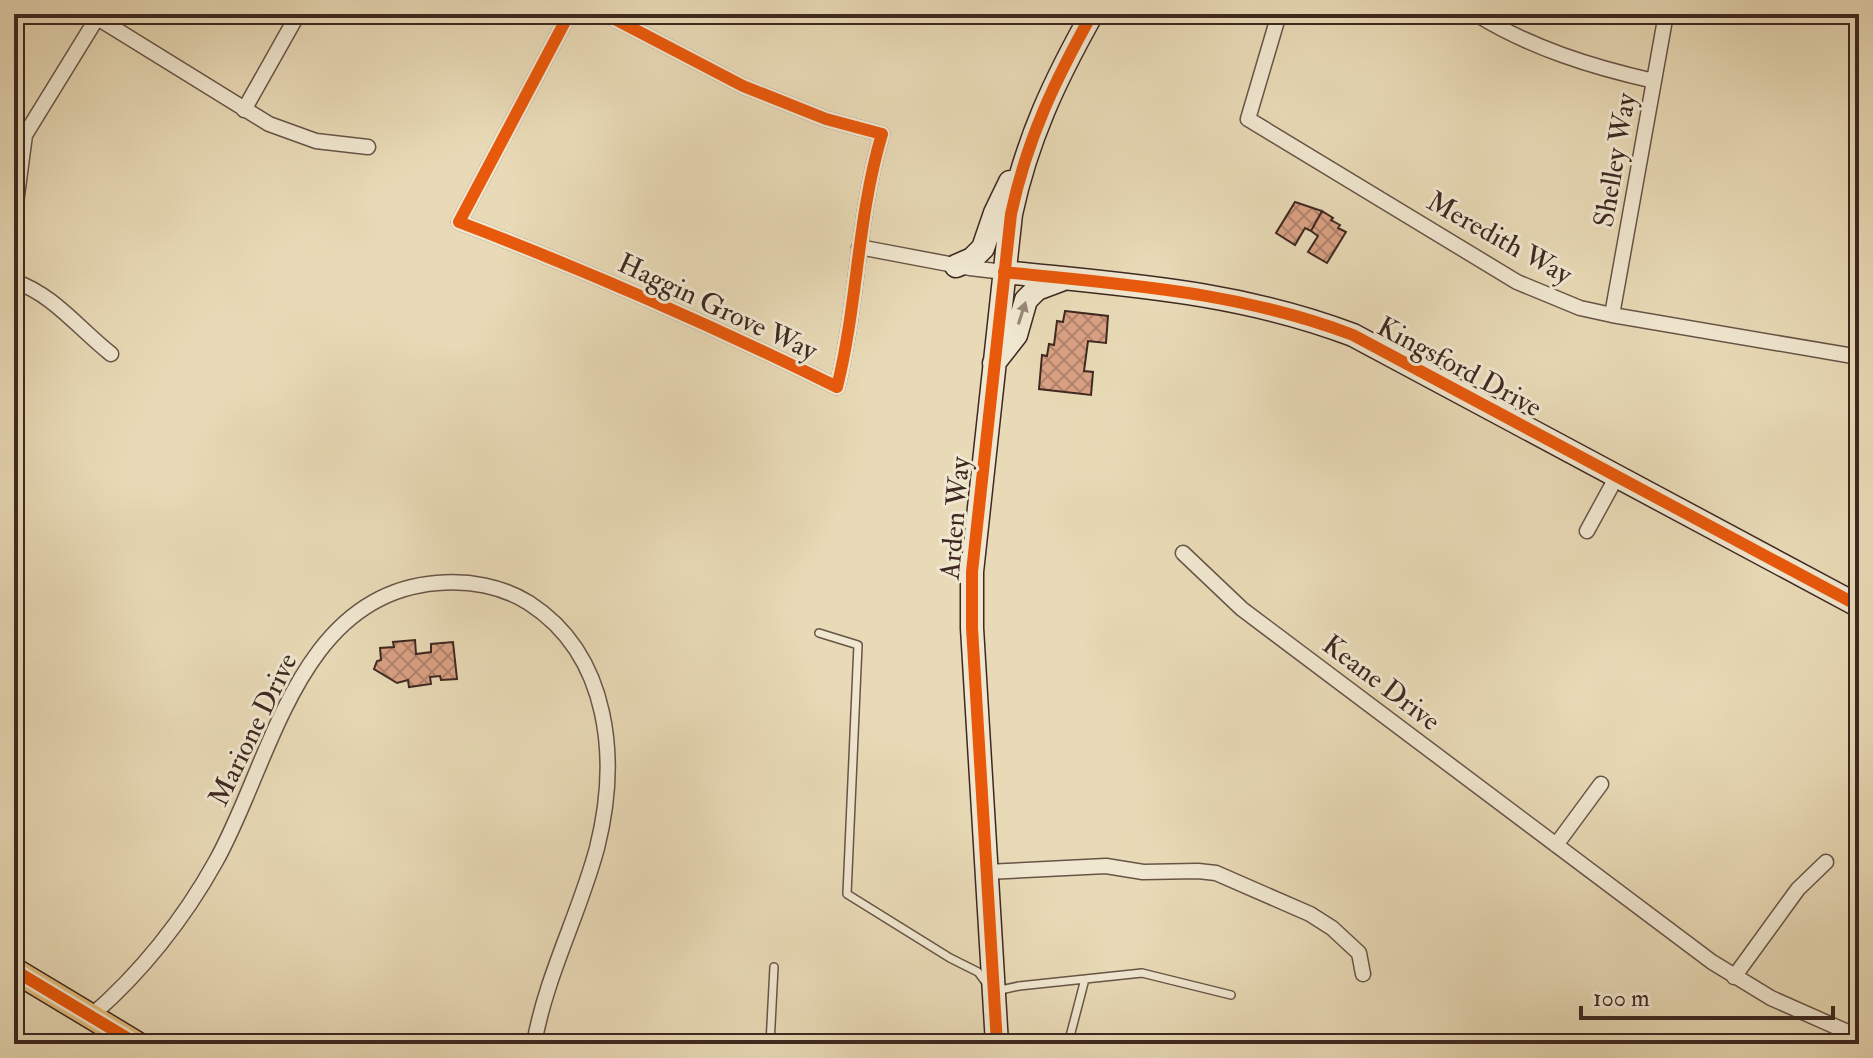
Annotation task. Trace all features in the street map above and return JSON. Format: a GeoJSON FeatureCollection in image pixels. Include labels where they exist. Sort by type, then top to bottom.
{"type":"FeatureCollection","features":[{"type":"Feature","properties":{"kind":"main road"},"geometry":{"type":"LineString","coordinates":[[14,970],[135,1043]]}},
{"type":"Feature","properties":{"kind":"street"},"geometry":{"type":"LineString","coordinates":[[244,110],[298,14]]}},
{"type":"Feature","properties":{"kind":"street","name":"Haggin Grove Way"},"geometry":{"type":"LineString","coordinates":[[569,14],[459,222],[625,288],[837,387],[856,294],[867,189],[882,134],[826,119],[770,98],[605,14]]}},
{"type":"Feature","properties":{"kind":"street","name":"Arden Way"},"geometry":{"type":"LineString","coordinates":[[997,1044],[972,628],[972,572],[1011,214],[1025,157],[1044,104],[1092,14]]}},
{"type":"Feature","properties":{"kind":"street","name":"Meredith Way"},"geometry":{"type":"LineString","coordinates":[[1279,14],[1248,119],[1517,282],[1548,296],[1612,315],[1859,357]]}},
{"type":"Feature","properties":{"kind":"street"},"geometry":{"type":"LineString","coordinates":[[1476,14],[1529,42],[1580,62],[1654,81]]}},
{"type":"Feature","properties":{"kind":"street","name":"Shelley Way"},"geometry":{"type":"LineString","coordinates":[[1612,315],[1666,14]]}},
{"type":"Feature","properties":{"kind":"street"},"geometry":{"type":"LineString","coordinates":[[14,218],[25,135],[94,16],[269,124],[316,141],[368,147]]}},
{"type":"Feature","properties":{"kind":"street"},"geometry":{"type":"LineString","coordinates":[[956,266],[972,259],[983,248],[999,203],[1025,157]]}},
{"type":"Feature","properties":{"kind":"street"},"geometry":{"type":"LineString","coordinates":[[859,247],[1004,272]]}},
{"type":"Feature","properties":{"kind":"street","name":"Kingsford Drive"},"geometry":{"type":"LineString","coordinates":[[1004,272],[1224,297],[1322,323],[1395,356],[1859,606]]}},
{"type":"Feature","properties":{"kind":"street"},"geometry":{"type":"LineString","coordinates":[[994,364],[1016,335],[1026,300],[1037,289],[1066,278]]}},
{"type":"Feature","properties":{"kind":"street"},"geometry":{"type":"LineString","coordinates":[[14,281],[43,294],[111,354]]}},
{"type":"Feature","properties":{"kind":"street"},"geometry":{"type":"LineString","coordinates":[[1587,531],[1617,476]]}},
{"type":"Feature","properties":{"kind":"street","name":"Keane Drive"},"geometry":{"type":"LineString","coordinates":[[1183,553],[1242,609],[1734,977],[1771,998],[1859,1037]]}},
{"type":"Feature","properties":{"kind":"street","name":"Marione Drive"},"geometry":{"type":"LineString","coordinates":[[91,1016],[149,956],[197,893],[233,828],[293,690],[323,646],[363,608],[399,590],[425,583],[465,582],[517,596],[561,628],[585,660],[603,710],[606,774],[604,810],[597,846],[546,991],[534,1044]]}},
{"type":"Feature","properties":{"kind":"street"},"geometry":{"type":"LineString","coordinates":[[1556,845],[1601,784]]}},
{"type":"Feature","properties":{"kind":"street"},"geometry":{"type":"LineString","coordinates":[[1734,977],[1798,889],[1826,862]]}},
{"type":"Feature","properties":{"kind":"street"},"geometry":{"type":"LineString","coordinates":[[986,872],[1106,866],[1143,872],[1216,873],[1310,914],[1332,928],[1359,953],[1363,974]]}},
{"type":"Feature","properties":{"kind":"lane"},"geometry":{"type":"LineString","coordinates":[[819,633],[858,645],[847,894],[978,972],[993,992],[1019,986],[1142,973],[1231,995]]}},
{"type":"Feature","properties":{"kind":"lane"},"geometry":{"type":"LineString","coordinates":[[770,1044],[774,967]]}},
{"type":"Feature","properties":{"kind":"lane"},"geometry":{"type":"LineString","coordinates":[[1068,1044],[1085,979]]}},
{"type":"Feature","properties":{"kind":"building"},"geometry":{"type":"Polygon","coordinates":[[[1295,202],[1322,211],[1311,231],[1305,228],[1295,245],[1276,233],[1295,202]]]}},
{"type":"Feature","properties":{"kind":"building"},"geometry":{"type":"Polygon","coordinates":[[[1322,211],[1346,232],[1327,263],[1308,252],[1318,236],[1311,231],[1322,211]]]}},
{"type":"Feature","properties":{"kind":"building"},"geometry":{"type":"Polygon","coordinates":[[[1065,311],[1108,316],[1106,343],[1088,341],[1084,371],[1093,372],[1091,395],[1039,389],[1042,355],[1047,356],[1049,344],[1054,345],[1057,321],[1063,322],[1065,311]]]}},
{"type":"Feature","properties":{"kind":"building"},"geometry":{"type":"Polygon","coordinates":[[[415,640],[416,654],[431,652],[431,644],[453,642],[457,679],[430,677],[431,684],[409,687],[408,680],[397,683],[374,669],[377,661],[381,660],[380,648],[394,647],[393,642],[415,640]]]}},
{"type":"Feature","properties":{"kind":"cycle path"},"geometry":{"type":"LineString","coordinates":[[569,14],[459,222],[650,300],[837,387],[867,197],[882,134],[826,119],[743,86],[605,14]]}},
{"type":"Feature","properties":{"kind":"cycle path"},"geometry":{"type":"LineString","coordinates":[[997,1044],[972,628],[972,572],[1011,214],[1025,160],[1044,111],[1092,14]]}},
{"type":"Feature","properties":{"kind":"cycle path"},"geometry":{"type":"LineString","coordinates":[[1004,272],[1224,299],[1267,308],[1353,335],[1859,606]]}},
{"type":"Feature","properties":{"kind":"cycle path"},"geometry":{"type":"LineString","coordinates":[[14,970],[137,1044]]}}]}
